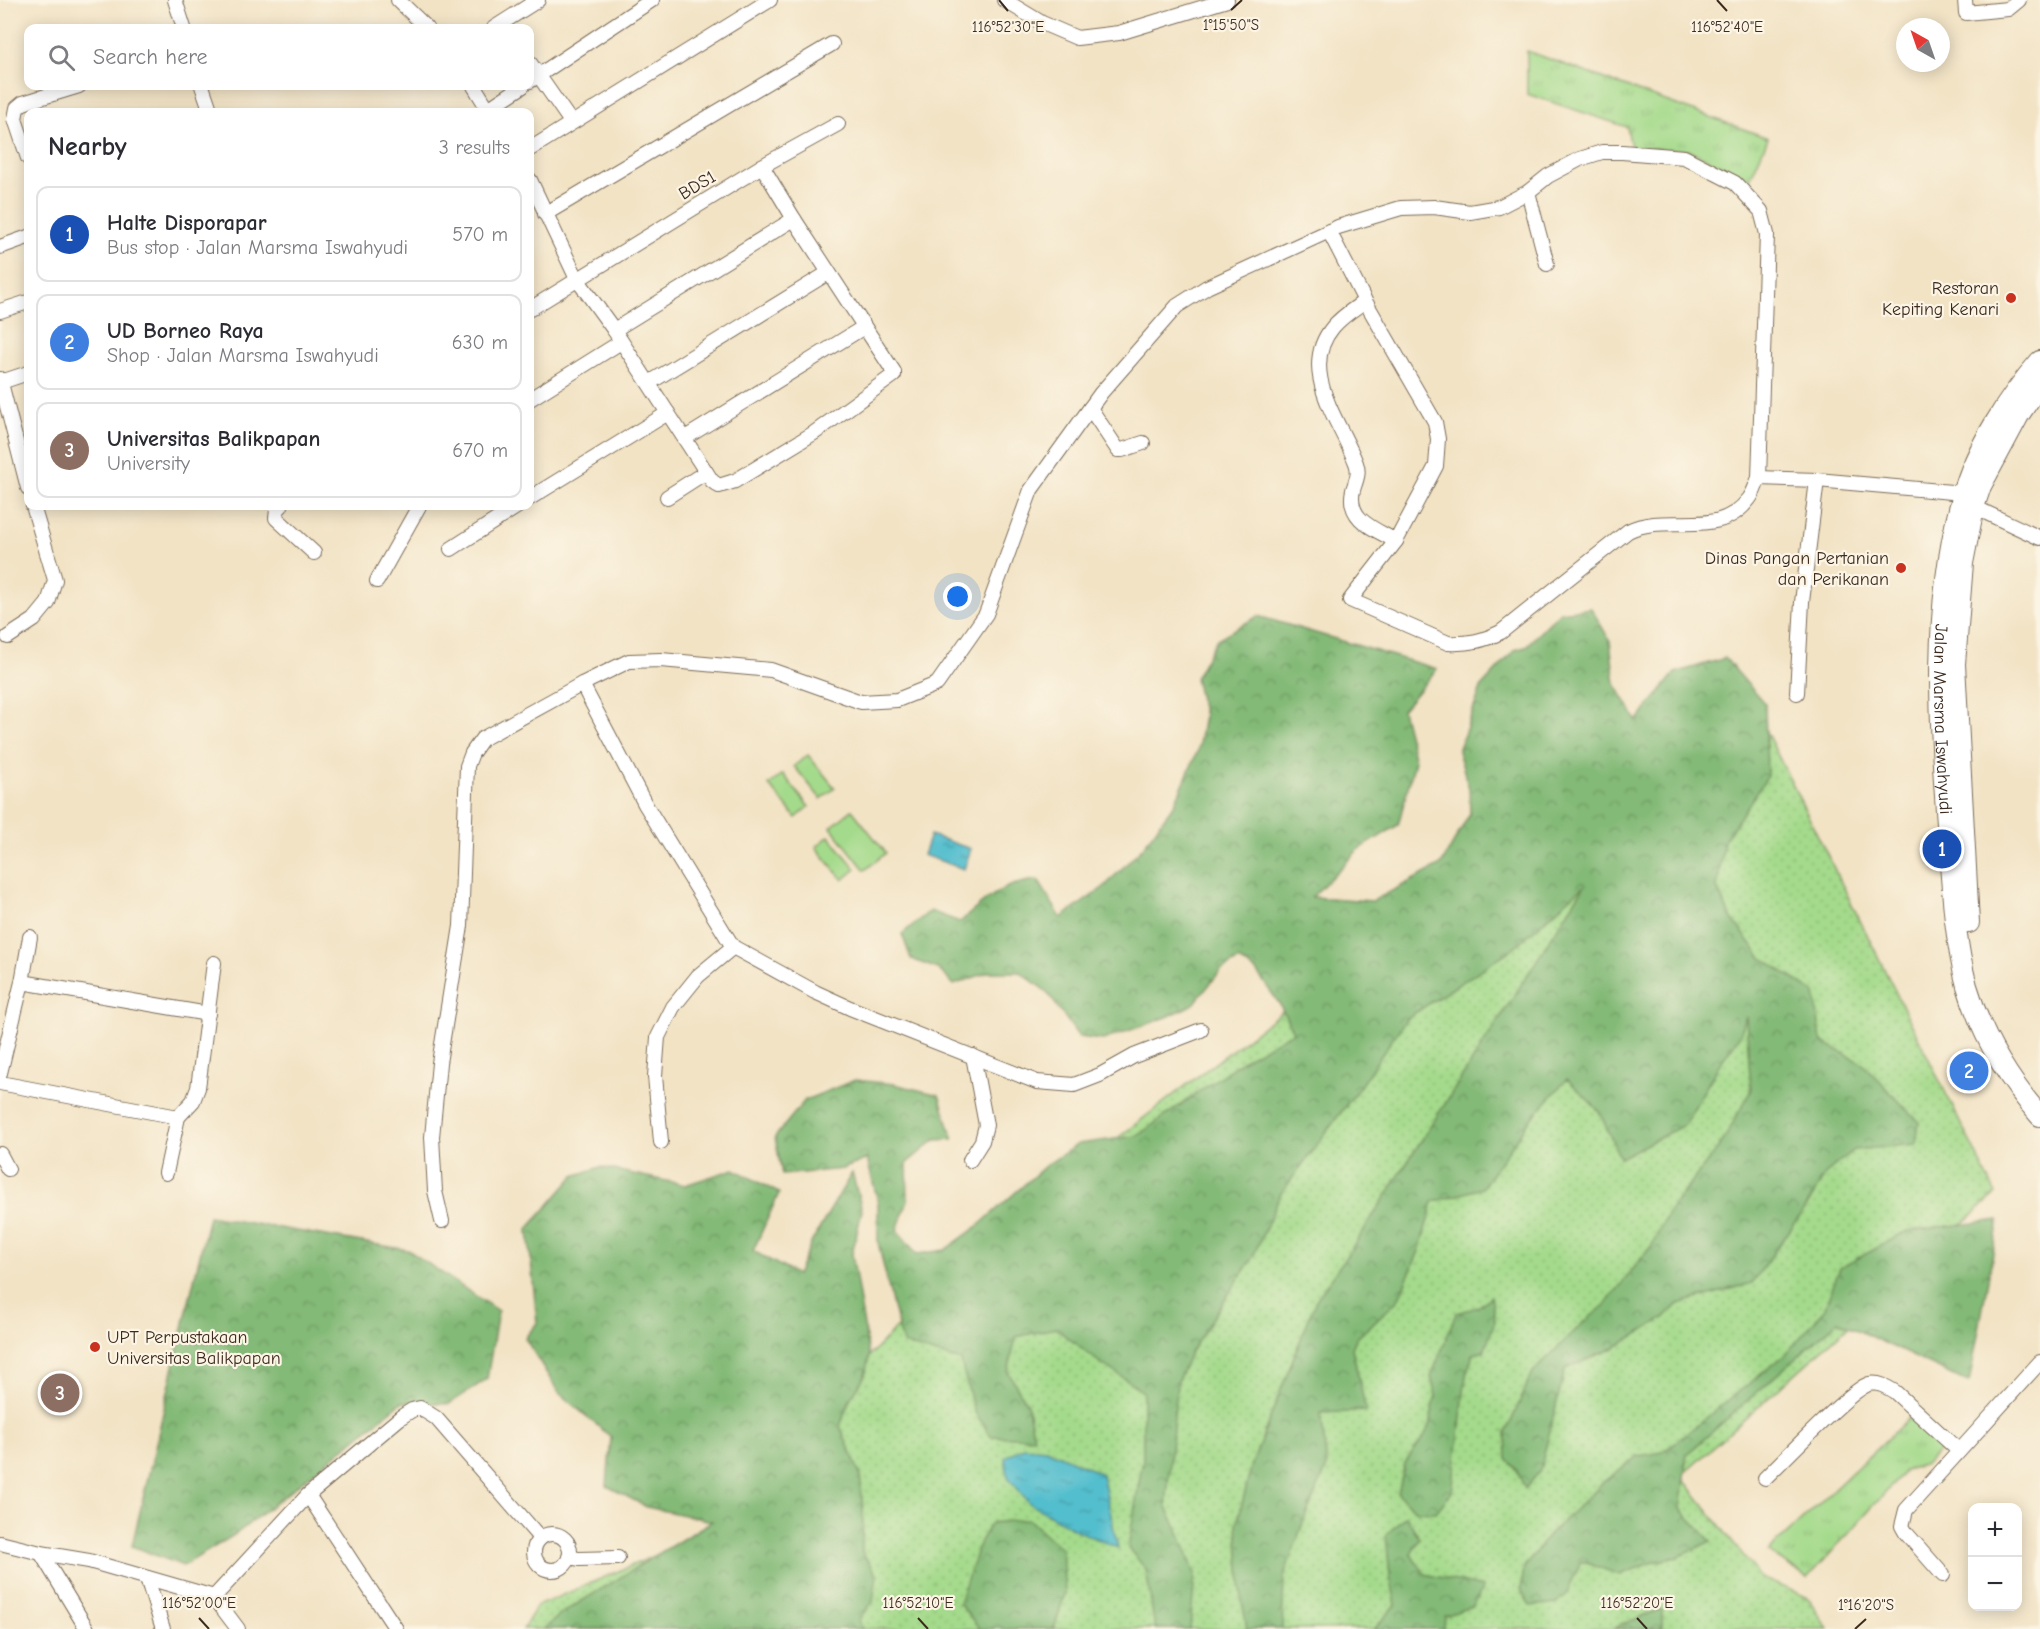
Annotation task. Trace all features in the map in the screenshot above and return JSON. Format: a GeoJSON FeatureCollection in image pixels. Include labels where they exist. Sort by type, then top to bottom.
{"type":"FeatureCollection","features":[{"type":"Feature","properties":{"kind":"highway","name":"Jalan Marsma Iswahyudi"},"geometry":{"type":"LineString","coordinates":[[2040,361],[2025,379],[1985,441],[1946,569],[1939,664],[1941,747],[1958,944],[1968,987],[1993,1050],[2040,1116]]}},
{"type":"Feature","properties":{"kind":"highway","name":"Jalan Marsma Iswahyudi"},"geometry":{"type":"LineString","coordinates":[[2039,386],[2019,415],[1981,486],[1968,500],[1955,664],[1970,940],[1980,985],[1990,1012],[2012,1060],[2040,1098]]}},
{"type":"Feature","properties":{"kind":"street"},"geometry":{"type":"LineString","coordinates":[[175,0],[183,24]]}},
{"type":"Feature","properties":{"kind":"street"},"geometry":{"type":"LineString","coordinates":[[504,24],[538,0]]}},
{"type":"Feature","properties":{"kind":"street"},"geometry":{"type":"LineString","coordinates":[[571,122],[534,78],[652,0]]}},
{"type":"Feature","properties":{"kind":"street"},"geometry":{"type":"LineString","coordinates":[[534,146],[770,0]]}},
{"type":"Feature","properties":{"kind":"street"},"geometry":{"type":"LineString","coordinates":[[1004,0],[1042,22],[1077,38],[1083,38],[1119,33],[1227,0]]}},
{"type":"Feature","properties":{"kind":"street"},"geometry":{"type":"LineString","coordinates":[[1965,0],[1966,13],[2008,9],[2019,0]]}},
{"type":"Feature","properties":{"kind":"street"},"geometry":{"type":"LineString","coordinates":[[400,1],[423,24]]}},
{"type":"Feature","properties":{"kind":"street"},"geometry":{"type":"LineString","coordinates":[[545,214],[832,44]]}},
{"type":"Feature","properties":{"kind":"street"},"geometry":{"type":"LineString","coordinates":[[24,146],[15,119],[17,108],[24,103],[66,90]]}},
{"type":"Feature","properties":{"kind":"street"},"geometry":{"type":"LineString","coordinates":[[203,90],[209,108]]}},
{"type":"Feature","properties":{"kind":"street"},"geometry":{"type":"LineString","coordinates":[[476,90],[487,108]]}},
{"type":"Feature","properties":{"kind":"street"},"geometry":{"type":"LineString","coordinates":[[493,108],[518,90]]}},
{"type":"Feature","properties":{"kind":"street","name":"BDS1"},"geometry":{"type":"LineString","coordinates":[[534,306],[762,166],[838,124]]}},
{"type":"Feature","properties":{"kind":"street"},"geometry":{"type":"LineString","coordinates":[[442,1221],[435,1191],[432,1137],[439,1063],[462,926],[466,766],[482,739],[629,661],[661,660],[771,670],[861,702],[897,700],[937,684],[986,614],[1031,490],[1101,393],[1177,306],[1207,286],[1329,231],[1401,208],[1434,207],[1470,212],[1499,207],[1528,192],[1548,176],[1572,163],[1602,152],[1684,157],[1735,183],[1761,211],[1767,234],[1759,478],[1750,498],[1735,514],[1720,521],[1649,524],[1628,531],[1501,632],[1482,641],[1448,644],[1350,600],[1396,541],[1436,466],[1438,439],[1435,422],[1365,301],[1329,231]]}},
{"type":"Feature","properties":{"kind":"street"},"geometry":{"type":"LineString","coordinates":[[534,189],[577,279],[649,383],[712,481],[719,486],[735,481],[814,433],[893,377],[894,372],[828,273],[762,166]]}},
{"type":"Feature","properties":{"kind":"street"},"geometry":{"type":"LineString","coordinates":[[1528,192],[1547,264]]}},
{"type":"Feature","properties":{"kind":"street"},"geometry":{"type":"LineString","coordinates":[[534,396],[617,336],[794,219]]}},
{"type":"Feature","properties":{"kind":"street"},"geometry":{"type":"LineString","coordinates":[[0,247],[24,238]]}},
{"type":"Feature","properties":{"kind":"street"},"geometry":{"type":"LineString","coordinates":[[649,383],[828,273]]}},
{"type":"Feature","properties":{"kind":"street"},"geometry":{"type":"LineString","coordinates":[[1365,301],[1344,316],[1325,339],[1318,357],[1320,379],[1330,408],[1358,467],[1357,479],[1352,492],[1354,511],[1367,526],[1396,541]]}},
{"type":"Feature","properties":{"kind":"street"},"geometry":{"type":"LineString","coordinates":[[0,311],[24,303]]}},
{"type":"Feature","properties":{"kind":"street"},"geometry":{"type":"LineString","coordinates":[[685,438],[864,327]]}},
{"type":"Feature","properties":{"kind":"street"},"geometry":{"type":"LineString","coordinates":[[24,374],[0,381],[24,472]]}},
{"type":"Feature","properties":{"kind":"street"},"geometry":{"type":"LineString","coordinates":[[1090,408],[1118,450],[1143,443]]}},
{"type":"Feature","properties":{"kind":"street"},"geometry":{"type":"LineString","coordinates":[[534,496],[668,413]]}},
{"type":"Feature","properties":{"kind":"street"},"geometry":{"type":"LineString","coordinates":[[667,497],[706,472]]}},
{"type":"Feature","properties":{"kind":"street"},"geometry":{"type":"LineString","coordinates":[[1759,478],[1817,480],[1968,500],[2040,538]]}},
{"type":"Feature","properties":{"kind":"street"},"geometry":{"type":"LineString","coordinates":[[1797,693],[1802,602],[1817,480]]}},
{"type":"Feature","properties":{"kind":"street"},"geometry":{"type":"LineString","coordinates":[[8,638],[34,620],[48,603],[54,580],[34,510]]}},
{"type":"Feature","properties":{"kind":"street"},"geometry":{"type":"LineString","coordinates":[[277,510],[276,518],[314,553]]}},
{"type":"Feature","properties":{"kind":"street"},"geometry":{"type":"LineString","coordinates":[[377,581],[418,510]]}},
{"type":"Feature","properties":{"kind":"street"},"geometry":{"type":"LineString","coordinates":[[450,549],[512,510]]}},
{"type":"Feature","properties":{"kind":"street"},"geometry":{"type":"LineString","coordinates":[[582,684],[645,804],[733,947],[815,993],[1037,1082],[1074,1085],[1134,1056],[1201,1030]]}},
{"type":"Feature","properties":{"kind":"street"},"geometry":{"type":"LineString","coordinates":[[0,1072],[22,982],[30,938]]}},
{"type":"Feature","properties":{"kind":"street"},"geometry":{"type":"LineString","coordinates":[[661,1142],[655,1076],[658,1037],[673,1007],[698,976],[733,947]]}},
{"type":"Feature","properties":{"kind":"street"},"geometry":{"type":"LineString","coordinates":[[166,1173],[178,1117],[193,1101],[198,1088],[214,963]]}},
{"type":"Feature","properties":{"kind":"street"},"geometry":{"type":"LineString","coordinates":[[22,982],[208,1014]]}},
{"type":"Feature","properties":{"kind":"street"},"geometry":{"type":"LineString","coordinates":[[970,1160],[982,1141],[986,1125],[973,1056]]}},
{"type":"Feature","properties":{"kind":"street"},"geometry":{"type":"LineString","coordinates":[[0,1083],[178,1117]]}},
{"type":"Feature","properties":{"kind":"street"},"geometry":{"type":"LineString","coordinates":[[0,1154],[8,1169]]}},
{"type":"Feature","properties":{"kind":"street"},"geometry":{"type":"LineString","coordinates":[[1943,1575],[1906,1533],[1902,1526],[1902,1518],[1910,1504],[2040,1362]]}},
{"type":"Feature","properties":{"kind":"street"},"geometry":{"type":"LineString","coordinates":[[1765,1478],[1852,1395],[1869,1384],[1877,1384],[1895,1392],[1959,1450]]}},
{"type":"Feature","properties":{"kind":"street"},"geometry":{"type":"LineString","coordinates":[[214,1597],[308,1495],[401,1417],[420,1408],[436,1418],[540,1538]]}},
{"type":"Feature","properties":{"kind":"street"},"geometry":{"type":"LineString","coordinates":[[308,1495],[396,1629]]}},
{"type":"Feature","properties":{"kind":"street"},"geometry":{"type":"LineString","coordinates":[[551,1534],[562,1537],[568,1546],[569,1557],[567,1562],[558,1569],[552,1570],[542,1567],[535,1559],[534,1548],[540,1538],[551,1534]]}},
{"type":"Feature","properties":{"kind":"street"},"geometry":{"type":"LineString","coordinates":[[0,1543],[89,1561],[214,1597],[238,1629]]}},
{"type":"Feature","properties":{"kind":"street"},"geometry":{"type":"LineString","coordinates":[[41,1553],[87,1629]]}},
{"type":"Feature","properties":{"kind":"street"},"geometry":{"type":"LineString","coordinates":[[569,1557],[618,1558]]}},
{"type":"Feature","properties":{"kind":"street"},"geometry":{"type":"LineString","coordinates":[[147,1578],[163,1629]]}},
{"type":"Feature","properties":{"kind":"green space"},"geometry":{"type":"Polygon","coordinates":[[[1527,51],[1768,138],[1750,179],[1688,150],[1631,147],[1627,127],[1527,94],[1527,51]]]}},
{"type":"Feature","properties":{"kind":"green space"},"geometry":{"type":"Polygon","coordinates":[[[1591,608],[1610,641],[1615,684],[1637,721],[1675,673],[1725,658],[1765,704],[1767,777],[1724,841],[1717,888],[1730,916],[1762,958],[1815,993],[1821,1041],[1863,1064],[1919,1122],[1916,1144],[1853,1150],[1826,1173],[1805,1209],[1752,1283],[1678,1304],[1664,1318],[1616,1347],[1565,1369],[1540,1471],[1525,1489],[1517,1470],[1507,1459],[1506,1433],[1533,1372],[1584,1322],[1605,1305],[1652,1245],[1668,1213],[1723,1141],[1751,1090],[1746,1017],[1740,1035],[1719,1065],[1684,1125],[1620,1158],[1599,1111],[1567,1079],[1529,1121],[1482,1188],[1433,1202],[1419,1251],[1398,1300],[1356,1339],[1352,1348],[1366,1411],[1321,1413],[1327,1467],[1305,1517],[1284,1576],[1282,1629],[1247,1629],[1242,1601],[1237,1524],[1252,1464],[1316,1300],[1357,1241],[1585,885],[1511,950],[1407,1018],[1280,1195],[1253,1257],[1190,1353],[1177,1383],[1166,1506],[1177,1527],[1195,1574],[1190,1629],[1155,1629],[1146,1569],[1128,1548],[1143,1459],[1143,1392],[1055,1328],[1016,1337],[1008,1372],[1027,1404],[1034,1438],[991,1436],[974,1411],[961,1361],[903,1344],[878,1242],[878,1202],[867,1159],[843,1169],[782,1175],[775,1137],[805,1100],[855,1080],[894,1084],[939,1095],[953,1139],[935,1140],[907,1163],[908,1200],[897,1230],[917,1254],[945,1250],[978,1226],[1045,1166],[1078,1144],[1137,1136],[1245,1059],[1293,1032],[1279,1003],[1256,971],[1239,960],[1221,970],[1194,1004],[1167,1017],[1103,1040],[1079,1037],[1047,992],[1020,972],[988,972],[954,985],[938,969],[911,959],[902,934],[930,911],[960,922],[995,894],[1025,882],[1038,880],[1061,918],[1104,887],[1143,847],[1175,803],[1198,750],[1204,716],[1195,678],[1217,639],[1258,616],[1437,669],[1402,710],[1415,761],[1398,825],[1358,850],[1312,897],[1373,901],[1441,865],[1470,813],[1469,788],[1458,751],[1482,686],[1515,650],[1525,647],[1560,612],[1591,608]]]}},
{"type":"Feature","properties":{"kind":"green space"},"geometry":{"type":"Polygon","coordinates":[[[1733,665],[1996,1194],[1681,1476],[1761,1578],[1807,1597],[1829,1629],[523,1629],[537,1606],[698,1537],[964,1256],[1733,665]]]}},
{"type":"Feature","properties":{"kind":"green space"},"geometry":{"type":"Polygon","coordinates":[[[808,755],[835,788],[821,799],[794,766],[808,755]]]}},
{"type":"Feature","properties":{"kind":"green space"},"geometry":{"type":"Polygon","coordinates":[[[783,774],[809,807],[796,818],[769,785],[783,774]]]}},
{"type":"Feature","properties":{"kind":"green space"},"geometry":{"type":"Polygon","coordinates":[[[852,810],[886,853],[865,870],[831,827],[852,810]]]}},
{"type":"Feature","properties":{"kind":"green space"},"geometry":{"type":"Polygon","coordinates":[[[829,836],[856,869],[843,880],[816,847],[829,836]]]}},
{"type":"Feature","properties":{"kind":"green space"},"geometry":{"type":"Polygon","coordinates":[[[600,1167],[685,1185],[734,1169],[779,1193],[753,1251],[797,1275],[812,1241],[852,1173],[862,1210],[852,1254],[869,1356],[865,1376],[850,1399],[840,1426],[860,1474],[863,1510],[862,1552],[877,1575],[873,1601],[859,1619],[862,1629],[544,1629],[562,1613],[712,1521],[647,1507],[607,1486],[611,1437],[559,1393],[525,1338],[537,1323],[528,1229],[574,1176],[600,1167]]]}},
{"type":"Feature","properties":{"kind":"green space"},"geometry":{"type":"Polygon","coordinates":[[[209,1216],[408,1250],[498,1311],[487,1379],[449,1404],[402,1402],[236,1534],[183,1566],[132,1546],[209,1216]]]}},
{"type":"Feature","properties":{"kind":"green space"},"geometry":{"type":"Polygon","coordinates":[[[1999,1220],[1969,1383],[1838,1321],[1687,1454],[1680,1508],[1711,1541],[1678,1557],[1653,1562],[1620,1575],[1581,1561],[1566,1595],[1557,1603],[1530,1606],[1521,1589],[1524,1568],[1546,1538],[1603,1482],[1638,1456],[1663,1452],[1785,1355],[1824,1310],[1840,1268],[1908,1231],[1999,1220]]]}},
{"type":"Feature","properties":{"kind":"green space"},"geometry":{"type":"Polygon","coordinates":[[[1491,1296],[1495,1321],[1484,1351],[1473,1354],[1466,1375],[1452,1492],[1436,1512],[1416,1511],[1398,1494],[1405,1463],[1428,1431],[1436,1395],[1431,1377],[1456,1313],[1478,1307],[1491,1296]]]}},
{"type":"Feature","properties":{"kind":"green space"},"geometry":{"type":"Polygon","coordinates":[[[1909,1418],[1942,1448],[1925,1464],[1906,1470],[1808,1578],[1768,1552],[1909,1418]]]}},
{"type":"Feature","properties":{"kind":"green space"},"geometry":{"type":"Polygon","coordinates":[[[1406,1516],[1420,1539],[1411,1554],[1425,1574],[1483,1587],[1473,1606],[1445,1616],[1444,1629],[1374,1629],[1396,1605],[1386,1535],[1406,1516]]]}},
{"type":"Feature","properties":{"kind":"green space"},"geometry":{"type":"Polygon","coordinates":[[[1028,1519],[1062,1549],[1065,1593],[1054,1629],[980,1629],[959,1603],[980,1541],[991,1523],[1028,1519]]]}},
{"type":"Feature","properties":{"kind":"green space"},"geometry":{"type":"Polygon","coordinates":[[[1662,1610],[1662,1629],[1615,1629],[1619,1625],[1662,1610]]]}},
{"type":"Feature","properties":{"kind":"water"},"geometry":{"type":"Polygon","coordinates":[[[930,835],[971,849],[964,869],[923,855],[930,835]]]}},
{"type":"Feature","properties":{"kind":"water"},"geometry":{"type":"Polygon","coordinates":[[[1024,1447],[1046,1449],[1102,1474],[1118,1548],[1080,1532],[1030,1504],[1008,1477],[1005,1457],[1024,1447]]]}},
{"type":"Feature","properties":{"kind":"place","name":"Restoran Kepiting Kenari"},"geometry":{"type":"Point","coordinates":[2011,298]}},
{"type":"Feature","properties":{"kind":"place","name":"Dinas Pangan Pertanian dan Perikanan"},"geometry":{"type":"Point","coordinates":[1901,568]}},
{"type":"Feature","properties":{"kind":"place","name":"Halte Disporapar"},"geometry":{"type":"Point","coordinates":[1942,849]}},
{"type":"Feature","properties":{"kind":"place","name":"UD Borneo Raya"},"geometry":{"type":"Point","coordinates":[1969,1071]}},
{"type":"Feature","properties":{"kind":"place","name":"UPT Perpustakaan Universitas Balikpapan"},"geometry":{"type":"Point","coordinates":[95,1347]}},
{"type":"Feature","properties":{"kind":"place","name":"Universitas Balikpapan"},"geometry":{"type":"Point","coordinates":[60,1393]}}]}
